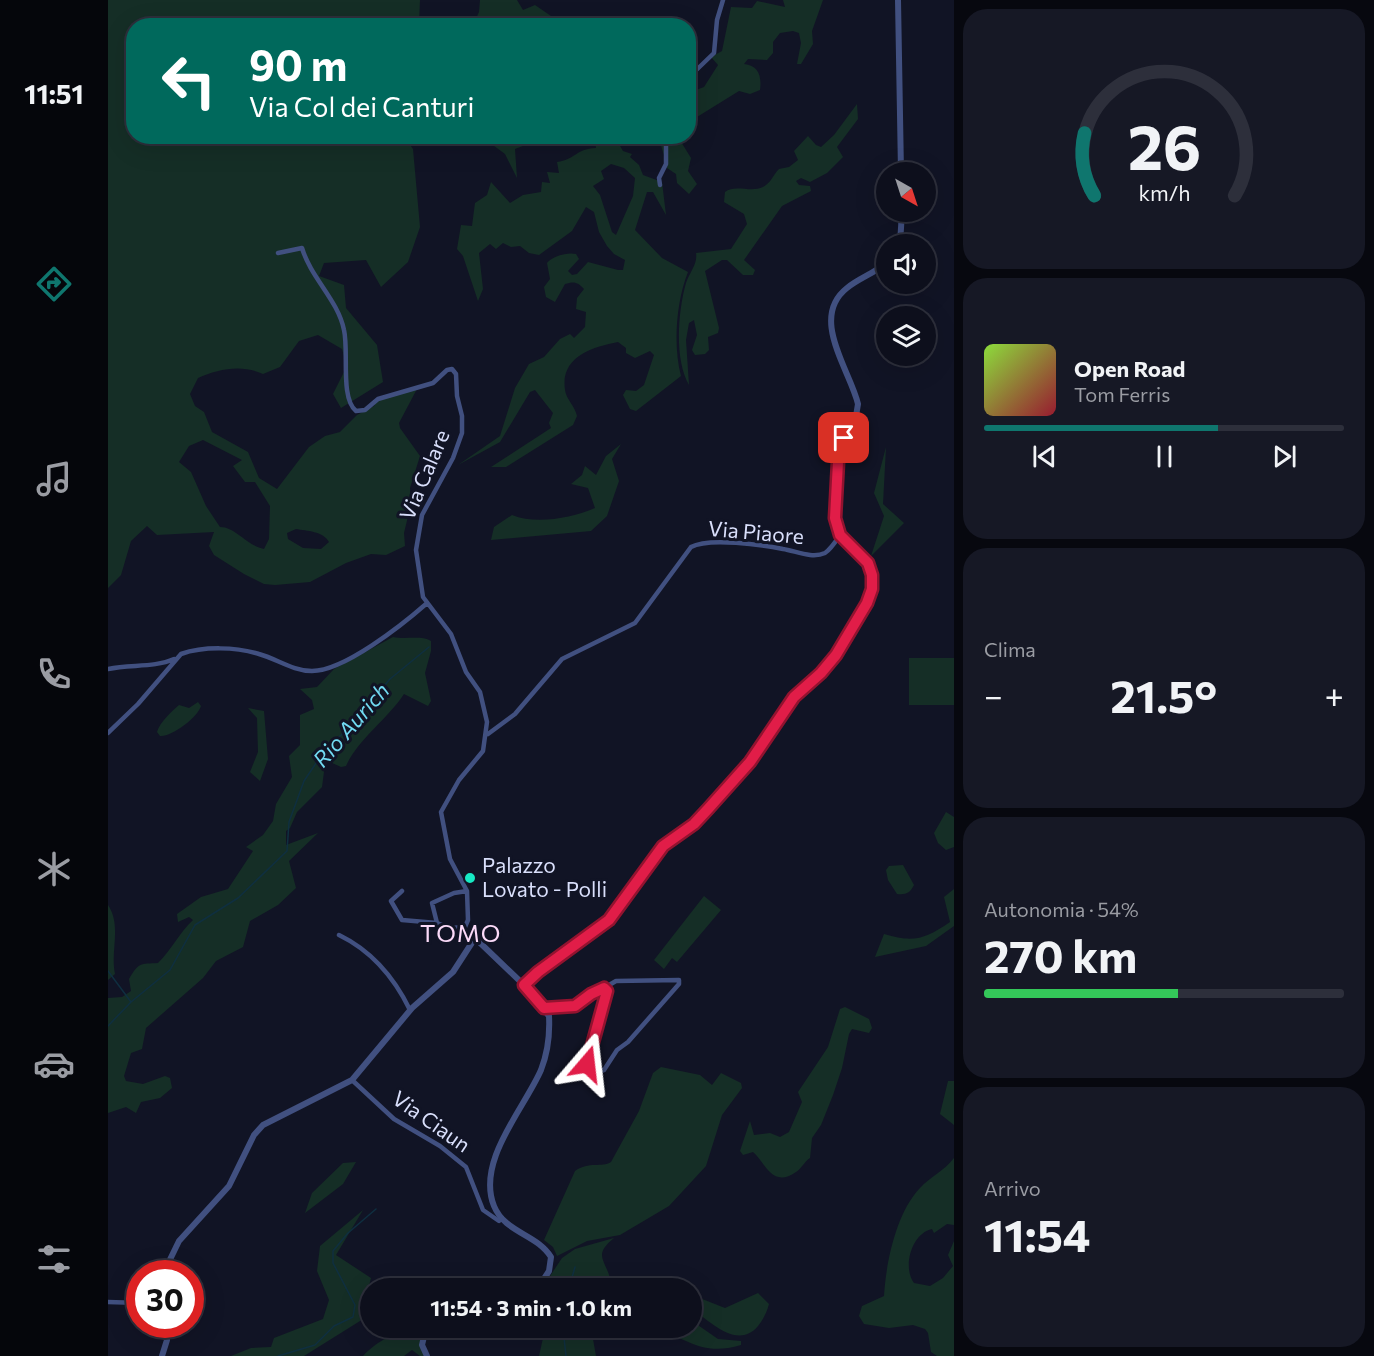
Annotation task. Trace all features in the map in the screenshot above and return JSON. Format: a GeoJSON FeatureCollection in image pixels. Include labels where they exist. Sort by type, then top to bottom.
{"type":"FeatureCollection","features":[{"type":"Feature","properties":{"kind":"street"},"geometry":{"type":"LineString","coordinates":[[696,70],[714,53],[717,20],[723,0]]}},
{"type":"Feature","properties":{"kind":"street"},"geometry":{"type":"LineString","coordinates":[[898,0],[901,162]]}},
{"type":"Feature","properties":{"kind":"street"},"geometry":{"type":"LineString","coordinates":[[660,185],[659,178],[666,164],[666,144]]}},
{"type":"Feature","properties":{"kind":"street","name":"Via Calare"},"geometry":{"type":"LineString","coordinates":[[278,253],[302,248],[307,265],[329,295],[344,330],[351,407],[356,411],[365,410],[378,399],[433,383],[447,370],[452,369],[456,374],[462,433],[453,458],[426,507],[416,539],[422,591],[426,604]]}},
{"type":"Feature","properties":{"kind":"street"},"geometry":{"type":"LineString","coordinates":[[524,985],[538,972],[609,920],[663,846],[694,824],[750,762],[794,697],[821,673],[836,655],[872,589],[872,575],[868,563],[840,535],[835,518],[840,450],[856,416],[858,404],[832,336],[831,323],[836,303],[846,288],[876,269]]}},
{"type":"Feature","properties":{"kind":"street","name":"Via Piaore"},"geometry":{"type":"LineString","coordinates":[[488,734],[516,714],[562,659],[635,623],[691,547],[697,544],[722,543],[772,547],[818,555],[828,550],[840,535]]}},
{"type":"Feature","properties":{"kind":"street"},"geometry":{"type":"LineString","coordinates":[[108,669],[130,665],[159,665],[181,654],[213,650],[260,654],[304,671],[328,669],[385,638],[426,604],[451,634],[466,672],[480,692],[486,712],[488,734],[483,751],[459,780],[441,812],[448,853],[467,891],[468,920],[465,927]]}},
{"type":"Feature","properties":{"kind":"street"},"geometry":{"type":"LineString","coordinates":[[108,733],[138,705],[181,654]]}},
{"type":"Feature","properties":{"kind":"street"},"geometry":{"type":"LineString","coordinates":[[402,891],[392,901],[402,920],[437,923],[458,929],[465,927]]}},
{"type":"Feature","properties":{"kind":"street"},"geometry":{"type":"LineString","coordinates":[[437,923],[432,903],[454,893],[467,891]]}},
{"type":"Feature","properties":{"kind":"street"},"geometry":{"type":"LineString","coordinates":[[465,927],[524,985],[549,1016],[547,1052],[540,1072],[497,1153],[490,1180],[493,1205],[502,1218],[519,1233],[545,1246],[551,1257],[549,1271],[544,1278]]}},
{"type":"Feature","properties":{"kind":"street"},"geometry":{"type":"LineString","coordinates":[[339,935],[358,944],[392,976],[410,1010]]}},
{"type":"Feature","properties":{"kind":"street"},"geometry":{"type":"LineString","coordinates":[[170,1260],[179,1241],[229,1186],[254,1135],[263,1125],[352,1080],[410,1010],[453,972],[475,938]]}},
{"type":"Feature","properties":{"kind":"street"},"geometry":{"type":"LineString","coordinates":[[544,1008],[575,1006],[591,994],[616,981],[676,978],[679,980],[679,984],[628,1042],[617,1050],[604,1070],[595,1072],[587,1064],[608,996],[604,988]]}},
{"type":"Feature","properties":{"kind":"street","name":"Via Ciaun"},"geometry":{"type":"LineString","coordinates":[[352,1080],[394,1119],[440,1146],[466,1167],[483,1210],[499,1221],[502,1218]]}},
{"type":"Feature","properties":{"kind":"street"},"geometry":{"type":"LineString","coordinates":[[108,1302],[126,1303]]}},
{"type":"Feature","properties":{"kind":"street"},"geometry":{"type":"LineString","coordinates":[[162,1356],[166,1338]]}},
{"type":"Feature","properties":{"kind":"street"},"geometry":{"type":"LineString","coordinates":[[424,1338],[422,1345],[428,1356]]}},
{"type":"Feature","properties":{"kind":"green space"},"geometry":{"type":"Polygon","coordinates":[[[108,0],[420,0],[419,18],[126,18],[126,144],[410,144],[413,149],[420,227],[408,262],[381,287],[366,260],[324,263],[319,276],[344,285],[346,308],[377,345],[383,382],[341,408],[333,394],[347,366],[342,349],[318,335],[299,341],[280,367],[263,374],[238,368],[214,372],[198,378],[190,394],[195,406],[204,412],[212,432],[248,452],[259,478],[277,489],[309,447],[325,436],[340,432],[357,415],[374,406],[378,399],[418,387],[399,423],[400,428],[420,456],[410,488],[411,504],[404,533],[405,546],[386,555],[371,554],[346,563],[310,582],[264,584],[214,555],[209,546],[214,532],[157,535],[147,526],[131,541],[121,575],[108,588],[108,0]],[[203,440],[189,446],[179,462],[191,472],[206,506],[220,527],[231,530],[264,549],[269,539],[270,506],[255,482],[245,482],[233,466],[242,460],[203,440]],[[296,529],[287,533],[288,539],[303,548],[321,549],[329,542],[323,536],[296,529]]]}},
{"type":"Feature","properties":{"kind":"green space"},"geometry":{"type":"Polygon","coordinates":[[[480,0],[517,0],[523,10],[535,5],[551,18],[476,18],[480,0]]]}},
{"type":"Feature","properties":{"kind":"green space"},"geometry":{"type":"Polygon","coordinates":[[[783,0],[823,0],[812,31],[813,44],[801,64],[797,64],[801,43],[799,33],[793,31],[780,33],[773,42],[773,53],[767,60],[748,59],[744,64],[753,67],[758,72],[760,90],[750,94],[739,91],[696,117],[696,90],[704,87],[718,65],[711,57],[722,51],[731,7],[752,8],[757,1],[785,7],[783,0]]]}},
{"type":"Feature","properties":{"kind":"green space"},"geometry":{"type":"Polygon","coordinates":[[[857,104],[858,119],[837,147],[843,157],[827,173],[810,182],[801,178],[796,181],[799,185],[810,186],[811,191],[782,206],[744,260],[755,270],[753,275],[743,275],[727,260],[722,260],[705,271],[719,328],[718,333],[708,337],[709,350],[705,354],[695,355],[692,350],[697,335],[694,320],[689,323],[686,340],[689,385],[681,362],[679,321],[683,294],[696,261],[696,253],[731,249],[747,224],[744,214],[724,202],[725,192],[733,189],[758,189],[766,185],[779,169],[789,167],[798,160],[794,151],[808,136],[821,147],[834,135],[857,104]]]}},
{"type":"Feature","properties":{"kind":"green space"},"geometry":{"type":"Polygon","coordinates":[[[491,144],[528,144],[515,149],[517,178],[505,154],[491,144]]]}},
{"type":"Feature","properties":{"kind":"green space"},"geometry":{"type":"Polygon","coordinates":[[[596,144],[619,144],[623,151],[632,154],[630,157],[639,165],[643,175],[662,182],[666,215],[653,192],[647,192],[635,230],[662,258],[688,272],[678,310],[677,324],[677,351],[681,376],[636,411],[630,409],[623,395],[626,390],[636,391],[644,385],[654,355],[650,351],[635,358],[626,353],[626,348],[618,342],[598,347],[580,356],[568,369],[565,390],[577,416],[573,425],[506,467],[491,467],[551,428],[549,423],[553,413],[535,390],[530,392],[500,442],[458,465],[500,436],[515,388],[529,364],[544,357],[560,339],[570,334],[574,338],[585,327],[586,312],[576,309],[577,298],[584,289],[576,283],[568,283],[565,284],[555,302],[546,297],[544,287],[550,279],[547,263],[560,255],[576,254],[579,259],[568,271],[572,275],[577,274],[588,262],[623,270],[625,260],[614,254],[607,246],[599,232],[594,212],[586,207],[572,231],[539,255],[529,253],[520,246],[511,247],[503,243],[496,249],[490,244],[479,253],[483,289],[478,301],[463,256],[457,249],[461,225],[472,226],[475,203],[487,195],[491,182],[510,203],[523,195],[541,192],[542,182],[550,183],[547,172],[559,173],[557,162],[596,148],[596,144]],[[611,164],[601,171],[604,179],[593,186],[600,195],[612,232],[616,235],[633,196],[635,178],[624,168],[611,164]]]}},
{"type":"Feature","properties":{"kind":"green space"},"geometry":{"type":"Polygon","coordinates":[[[682,144],[691,158],[688,171],[697,184],[689,194],[677,183],[676,174],[667,168],[661,145],[682,144]]]}},
{"type":"Feature","properties":{"kind":"green space"},"geometry":{"type":"Polygon","coordinates":[[[621,444],[612,459],[619,481],[607,516],[591,531],[491,540],[494,527],[512,515],[542,520],[575,515],[595,508],[588,488],[571,484],[582,475],[585,466],[596,475],[606,456],[621,444]]]}},
{"type":"Feature","properties":{"kind":"green space"},"geometry":{"type":"Polygon","coordinates":[[[886,447],[883,504],[904,523],[871,556],[884,516],[874,493],[886,447]]]}},
{"type":"Feature","properties":{"kind":"green space"},"geometry":{"type":"Polygon","coordinates":[[[393,637],[423,638],[431,641],[431,651],[425,673],[431,701],[428,706],[404,694],[358,747],[346,766],[341,767],[330,762],[325,764],[322,787],[297,812],[290,828],[286,831],[286,845],[318,833],[289,861],[296,888],[278,905],[250,921],[243,947],[216,961],[203,978],[146,1028],[142,1049],[131,1053],[124,1076],[126,1081],[143,1084],[165,1076],[170,1078],[172,1088],[160,1098],[141,1102],[136,1113],[126,1107],[108,1113],[108,998],[122,997],[131,991],[129,979],[135,969],[144,964],[158,963],[193,920],[189,917],[178,922],[177,914],[201,897],[228,889],[253,851],[246,847],[263,835],[273,821],[276,804],[292,777],[289,756],[300,745],[300,715],[314,709],[312,700],[300,689],[317,687],[334,669],[393,637]]]}},
{"type":"Feature","properties":{"kind":"green space"},"geometry":{"type":"Polygon","coordinates":[[[909,658],[954,658],[954,705],[909,705],[909,658]]]}},
{"type":"Feature","properties":{"kind":"green space"},"geometry":{"type":"Polygon","coordinates":[[[198,702],[201,706],[190,721],[171,733],[160,736],[157,732],[158,728],[179,705],[189,708],[198,702]]]}},
{"type":"Feature","properties":{"kind":"green space"},"geometry":{"type":"Polygon","coordinates":[[[248,708],[264,711],[268,759],[260,781],[250,772],[258,752],[257,718],[248,708]]]}},
{"type":"Feature","properties":{"kind":"green space"},"geometry":{"type":"Polygon","coordinates":[[[946,812],[954,817],[954,847],[946,850],[938,843],[934,833],[946,812]]]}},
{"type":"Feature","properties":{"kind":"green space"},"geometry":{"type":"Polygon","coordinates":[[[903,865],[914,885],[907,893],[897,894],[888,880],[886,870],[889,866],[903,865]]]}},
{"type":"Feature","properties":{"kind":"green space"},"geometry":{"type":"Polygon","coordinates":[[[954,889],[954,926],[926,946],[875,957],[884,934],[911,939],[919,938],[950,922],[944,897],[954,889]]]}},
{"type":"Feature","properties":{"kind":"green space"},"geometry":{"type":"Polygon","coordinates":[[[704,896],[721,910],[677,962],[672,958],[664,969],[654,960],[704,896]]]}},
{"type":"Feature","properties":{"kind":"green space"},"geometry":{"type":"Polygon","coordinates":[[[108,905],[115,930],[115,974],[108,980],[108,905]]]}},
{"type":"Feature","properties":{"kind":"green space"},"geometry":{"type":"Polygon","coordinates":[[[845,1007],[869,1019],[872,1028],[869,1033],[852,1029],[849,1034],[842,1068],[833,1095],[821,1125],[812,1138],[810,1158],[788,1176],[775,1176],[753,1152],[743,1155],[740,1151],[750,1121],[754,1135],[770,1133],[780,1137],[789,1132],[802,1102],[798,1092],[828,1047],[840,1009],[845,1007]]]}},
{"type":"Feature","properties":{"kind":"green space"},"geometry":{"type":"Polygon","coordinates":[[[661,1067],[700,1075],[712,1085],[721,1073],[741,1083],[742,1088],[722,1115],[706,1166],[669,1206],[620,1235],[587,1241],[557,1256],[553,1247],[544,1240],[575,1171],[585,1166],[604,1165],[611,1162],[639,1111],[653,1073],[661,1067]]]}},
{"type":"Feature","properties":{"kind":"green space"},"geometry":{"type":"Polygon","coordinates":[[[948,1081],[954,1081],[954,1125],[940,1114],[948,1081]]]}},
{"type":"Feature","properties":{"kind":"green space"},"geometry":{"type":"Polygon","coordinates":[[[954,1158],[954,1225],[947,1224],[934,1233],[932,1229],[925,1232],[914,1244],[909,1260],[914,1283],[930,1286],[943,1278],[953,1266],[948,1255],[954,1241],[954,1356],[937,1356],[931,1352],[928,1333],[925,1329],[913,1325],[889,1328],[864,1324],[859,1316],[862,1306],[884,1296],[894,1239],[912,1198],[924,1184],[954,1158]]]}},
{"type":"Feature","properties":{"kind":"green space"},"geometry":{"type":"Polygon","coordinates":[[[356,1162],[343,1184],[305,1213],[312,1193],[343,1163],[356,1162]]]}},
{"type":"Feature","properties":{"kind":"green space"},"geometry":{"type":"Polygon","coordinates":[[[363,1210],[336,1255],[371,1278],[360,1278],[360,1321],[304,1356],[231,1356],[251,1348],[271,1347],[274,1338],[323,1319],[329,1300],[317,1271],[320,1246],[363,1210]]]}},
{"type":"Feature","properties":{"kind":"green space"},"geometry":{"type":"Polygon","coordinates":[[[614,1238],[607,1244],[602,1254],[610,1278],[549,1278],[562,1258],[575,1249],[614,1238]]]}},
{"type":"Feature","properties":{"kind":"green space"},"geometry":{"type":"Polygon","coordinates":[[[758,1293],[769,1304],[758,1326],[750,1333],[741,1335],[732,1335],[702,1316],[702,1299],[725,1308],[758,1293]]]}},
{"type":"Feature","properties":{"kind":"green space"},"geometry":{"type":"Polygon","coordinates":[[[702,1328],[718,1339],[741,1341],[741,1345],[717,1349],[679,1338],[702,1338],[702,1328]]]}},
{"type":"Feature","properties":{"kind":"green space"},"geometry":{"type":"Polygon","coordinates":[[[424,1338],[426,1356],[420,1356],[412,1350],[404,1356],[363,1356],[384,1339],[424,1338]]]}},
{"type":"Feature","properties":{"kind":"green space"},"geometry":{"type":"Polygon","coordinates":[[[543,1338],[593,1338],[596,1356],[539,1356],[543,1338]]]}},
{"type":"Feature","properties":{"kind":"waterway","name":"Rio Aurich"},"geometry":{"type":"LineString","coordinates":[[108,1026],[131,1002],[170,970],[195,925],[238,898],[287,851],[289,822],[304,781],[327,747],[347,730],[390,679],[429,647]]}},
{"type":"Feature","properties":{"kind":"waterway"},"geometry":{"type":"LineString","coordinates":[[108,971],[131,1002]]}},
{"type":"Feature","properties":{"kind":"waterway"},"geometry":{"type":"LineString","coordinates":[[278,1356],[315,1345],[334,1326],[353,1317],[355,1305],[333,1263],[333,1251],[348,1233],[376,1209]]}},
{"type":"Feature","properties":{"kind":"waterway"},"geometry":{"type":"LineString","coordinates":[[572,1278],[575,1267]]}},
{"type":"Feature","properties":{"kind":"waterway"},"geometry":{"type":"LineString","coordinates":[[564,1338],[566,1356]]}},
{"type":"Feature","properties":{"kind":"place","name":"Palazzo Lovato - Polli"},"geometry":{"type":"Point","coordinates":[470,878]}},
{"type":"Feature","properties":{"kind":"district","name":"TOMO"},"geometry":{"type":"Point","coordinates":[461,934]}},
{"type":"Feature","properties":{"kind":"route"},"geometry":{"type":"LineString","coordinates":[[587,1064],[608,996],[607,991],[604,988],[597,990],[582,1002],[565,1009],[544,1008],[524,985],[538,972],[609,920],[663,846],[694,824],[750,762],[794,697],[821,673],[836,655],[867,603],[872,589],[872,575],[868,563],[840,535],[836,526],[836,481],[844,438]]}}]}
